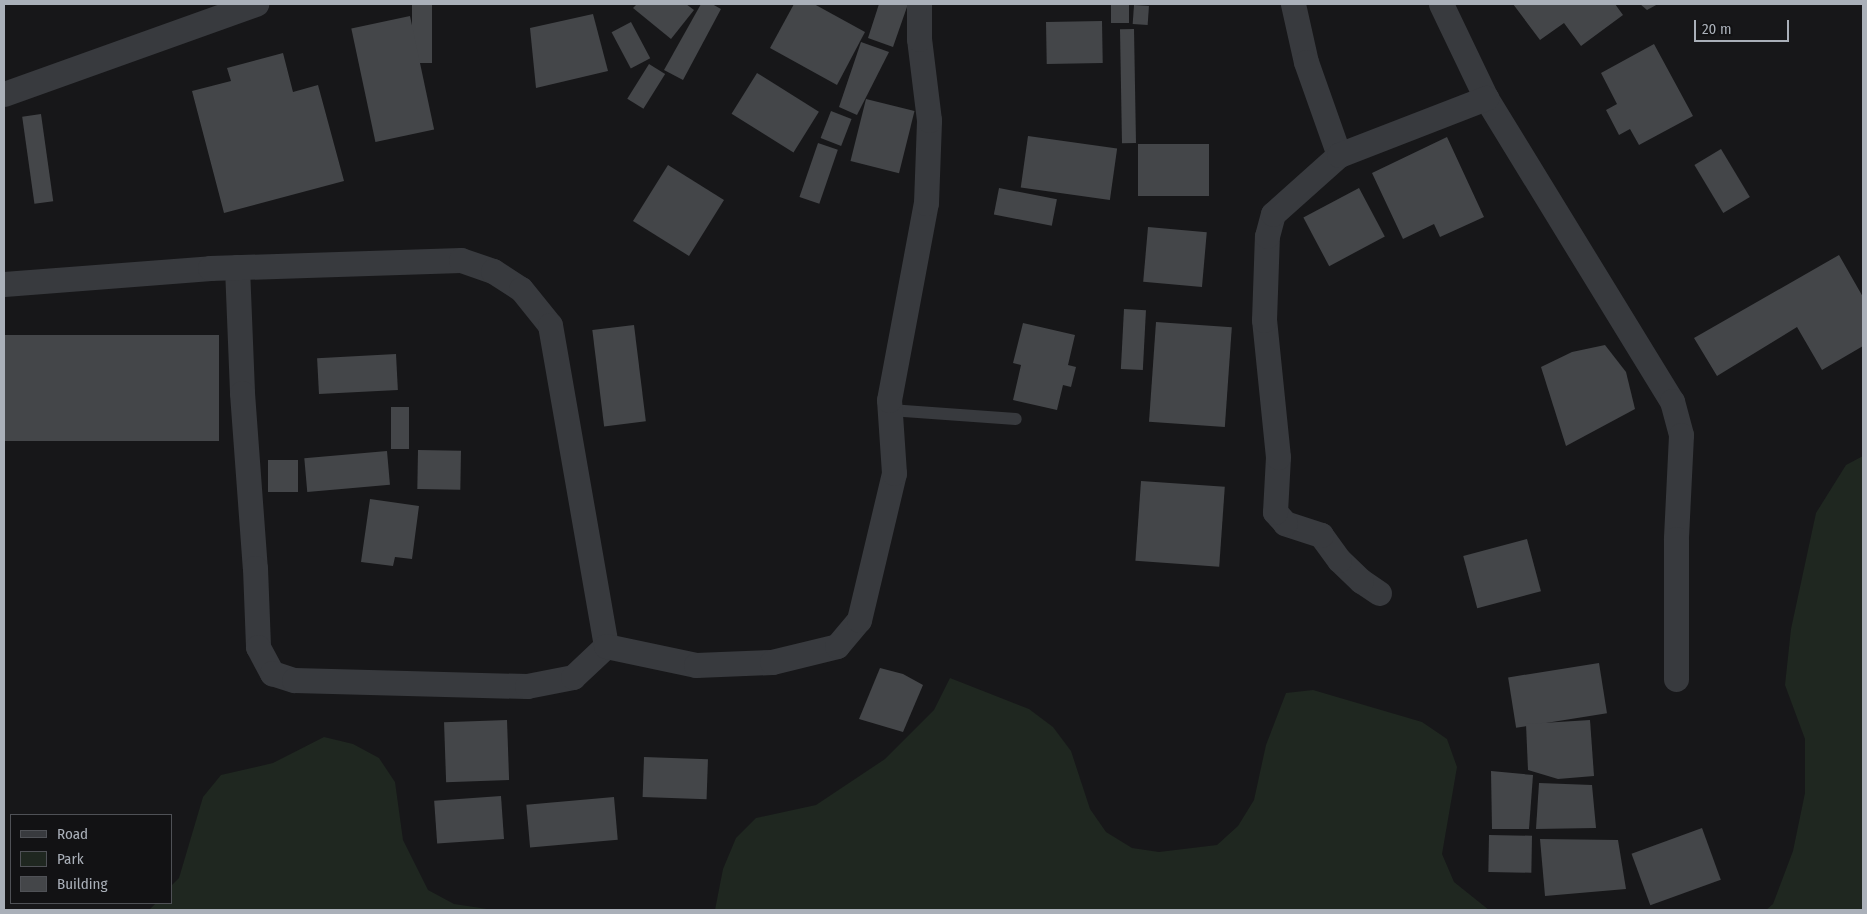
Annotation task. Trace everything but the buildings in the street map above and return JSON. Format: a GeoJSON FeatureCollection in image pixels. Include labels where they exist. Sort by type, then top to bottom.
{"type":"FeatureCollection","features":[{"type":"Feature","properties":{"kind":"street"},"geometry":{"type":"LineString","coordinates":[[4,94],[256,4]]}},
{"type":"Feature","properties":{"kind":"street"},"geometry":{"type":"LineString","coordinates":[[606,646],[696,665],[772,662],[837,646],[859,620],[894,473],[889,400],[926,203],[929,120],[918,39],[919,4]]}},
{"type":"Feature","properties":{"kind":"street"},"geometry":{"type":"LineString","coordinates":[[1293,4],[1306,62],[1339,155]]}},
{"type":"Feature","properties":{"kind":"street"},"geometry":{"type":"LineString","coordinates":[[1441,4],[1486,98],[1672,401],[1681,435],[1676,539],[1676,679]]}},
{"type":"Feature","properties":{"kind":"street"},"geometry":{"type":"LineString","coordinates":[[1379,593],[1361,581],[1339,560],[1321,535],[1286,523],[1274,512],[1278,457],[1264,320],[1267,236],[1273,214],[1339,155],[1486,98]]}},
{"type":"Feature","properties":{"kind":"street"},"geometry":{"type":"LineString","coordinates":[[4,284],[238,267],[461,260],[493,271],[521,289],[550,325],[606,646]]}},
{"type":"Feature","properties":{"kind":"street"},"geometry":{"type":"LineString","coordinates":[[238,267],[242,393],[255,568],[258,647],[272,673],[294,680],[527,686],[573,677],[606,646]]}},
{"type":"Feature","properties":{"kind":"lane"},"geometry":{"type":"LineString","coordinates":[[890,410],[1016,419]]}},
{"type":"Feature","properties":{"kind":"green space"},"geometry":{"type":"Polygon","coordinates":[[[1863,456],[1863,910],[1766,910],[1773,904],[1793,851],[1805,793],[1805,739],[1785,685],[1791,629],[1816,513],[1846,465],[1863,456]]]}},
{"type":"Feature","properties":{"kind":"green space"},"geometry":{"type":"Polygon","coordinates":[[[950,678],[1029,709],[1053,727],[1071,751],[1090,809],[1106,832],[1132,848],[1159,852],[1217,845],[1238,826],[1254,800],[1266,745],[1286,693],[1313,690],[1422,722],[1447,739],[1457,767],[1442,854],[1454,882],[1489,910],[715,910],[723,869],[736,838],[756,818],[816,805],[885,759],[934,710],[950,678]]]}},
{"type":"Feature","properties":{"kind":"green space"},"geometry":{"type":"Polygon","coordinates":[[[324,737],[353,744],[379,758],[395,782],[403,840],[428,890],[454,904],[494,910],[149,910],[155,904],[172,904],[172,885],[179,878],[203,797],[221,775],[273,763],[324,737]]]}}]}
